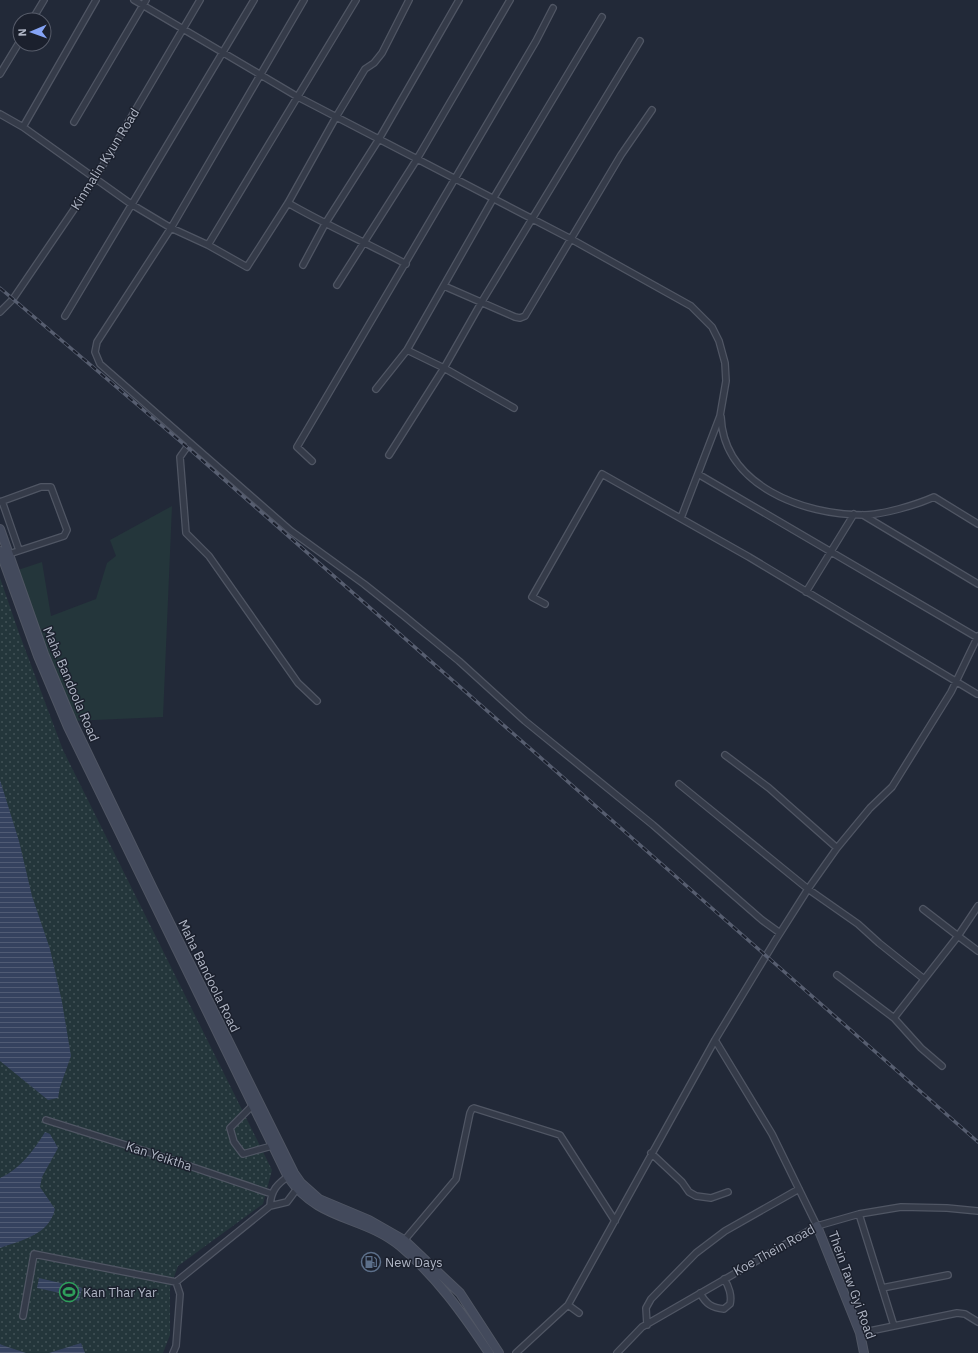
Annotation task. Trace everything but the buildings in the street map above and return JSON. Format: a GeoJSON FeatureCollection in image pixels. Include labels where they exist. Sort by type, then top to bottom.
{"type":"FeatureCollection","features":[{"type":"Feature","properties":{"kind":"main road","name":"Maha Bandoola Road"},"geometry":{"type":"LineString","coordinates":[[0,529],[44,654],[73,723],[291,1175]]}},
{"type":"Feature","properties":{"kind":"main road","name":"Maha Bandoola Road"},"geometry":{"type":"LineString","coordinates":[[0,551],[38,656],[68,727],[272,1146],[291,1175],[314,1205],[402,1243],[460,1293],[499,1353]]}},
{"type":"Feature","properties":{"kind":"main road","name":"Thein Taw Gyi Road"},"geometry":{"type":"LineString","coordinates":[[817,1226],[860,1333],[864,1353]]}},
{"type":"Feature","properties":{"kind":"main road","name":"Maha Bandoola Road"},"geometry":{"type":"LineString","coordinates":[[402,1243],[458,1306],[489,1353]]}},
{"type":"Feature","properties":{"kind":"street"},"geometry":{"type":"LineString","coordinates":[[37,12],[44,0]]}},
{"type":"Feature","properties":{"kind":"street"},"geometry":{"type":"LineString","coordinates":[[23,127],[96,0]]}},
{"type":"Feature","properties":{"kind":"street"},"geometry":{"type":"LineString","coordinates":[[134,0],[144,2],[183,29],[223,51],[298,97],[572,239],[691,306],[712,327],[719,341],[725,363],[726,381],[720,416],[681,518]]}},
{"type":"Feature","properties":{"kind":"street","name":"Kinmalin Kyun Road"},"geometry":{"type":"LineString","coordinates":[[0,312],[13,299],[96,177],[200,0]]}},
{"type":"Feature","properties":{"kind":"street"},"geometry":{"type":"LineString","coordinates":[[65,316],[254,0]]}},
{"type":"Feature","properties":{"kind":"street"},"geometry":{"type":"LineString","coordinates":[[304,0],[171,228],[96,342],[95,352],[100,364],[291,531],[364,584],[459,661],[526,721],[653,825],[762,920],[780,933]]}},
{"type":"Feature","properties":{"kind":"street"},"geometry":{"type":"LineString","coordinates":[[208,245],[356,0]]}},
{"type":"Feature","properties":{"kind":"street"},"geometry":{"type":"LineString","coordinates":[[0,114],[23,127],[96,177],[131,204],[171,228],[208,245],[247,267],[288,203],[336,117],[366,69],[378,59],[409,0]]}},
{"type":"Feature","properties":{"kind":"street"},"geometry":{"type":"LineString","coordinates":[[303,265],[325,224],[379,139],[459,0]]}},
{"type":"Feature","properties":{"kind":"street"},"geometry":{"type":"LineString","coordinates":[[337,285],[417,159],[510,0]]}},
{"type":"Feature","properties":{"kind":"street"},"geometry":{"type":"LineString","coordinates":[[74,122],[144,2]]}},
{"type":"Feature","properties":{"kind":"street"},"geometry":{"type":"LineString","coordinates":[[312,461],[297,447],[406,264],[454,179],[536,41],[553,8]]}},
{"type":"Feature","properties":{"kind":"street"},"geometry":{"type":"LineString","coordinates":[[376,390],[407,350],[493,199],[602,17]]}},
{"type":"Feature","properties":{"kind":"street"},"geometry":{"type":"LineString","coordinates":[[389,455],[444,368],[481,302],[640,40]]}},
{"type":"Feature","properties":{"kind":"street"},"geometry":{"type":"LineString","coordinates":[[0,74],[13,52]]}},
{"type":"Feature","properties":{"kind":"street"},"geometry":{"type":"LineString","coordinates":[[444,286],[515,318],[524,316],[621,156],[652,110]]}},
{"type":"Feature","properties":{"kind":"street"},"geometry":{"type":"LineString","coordinates":[[288,203],[325,224],[406,264]]}},
{"type":"Feature","properties":{"kind":"street"},"geometry":{"type":"LineString","coordinates":[[407,350],[444,368],[514,408]]}},
{"type":"Feature","properties":{"kind":"street"},"geometry":{"type":"LineString","coordinates":[[720,416],[721,430],[729,451],[747,475],[779,497],[819,510],[863,515],[919,504],[934,497],[978,524]]}},
{"type":"Feature","properties":{"kind":"street"},"geometry":{"type":"LineString","coordinates":[[187,446],[180,457],[186,533],[209,556],[298,683],[317,701]]}},
{"type":"Feature","properties":{"kind":"street"},"geometry":{"type":"LineString","coordinates":[[545,604],[532,597],[602,474],[681,518],[977,694]]}},
{"type":"Feature","properties":{"kind":"street"},"geometry":{"type":"LineString","coordinates":[[516,1353],[568,1305],[616,1221],[651,1153],[714,1040],[808,889],[837,848],[870,808],[892,787],[956,682],[978,638],[698,474]]}},
{"type":"Feature","properties":{"kind":"street"},"geometry":{"type":"LineString","coordinates":[[9,554],[66,535],[67,530],[54,491],[51,487],[45,486],[1,502],[19,550]]}},
{"type":"Feature","properties":{"kind":"street"},"geometry":{"type":"LineString","coordinates":[[806,592],[854,514]]}},
{"type":"Feature","properties":{"kind":"street"},"geometry":{"type":"LineString","coordinates":[[863,515],[978,584]]}},
{"type":"Feature","properties":{"kind":"street"},"geometry":{"type":"LineString","coordinates":[[725,755],[769,788],[837,848]]}},
{"type":"Feature","properties":{"kind":"street"},"geometry":{"type":"LineString","coordinates":[[679,784],[808,889],[858,924],[879,943],[924,978]]}},
{"type":"Feature","properties":{"kind":"street"},"geometry":{"type":"LineString","coordinates":[[894,1018],[958,936],[978,906]]}},
{"type":"Feature","properties":{"kind":"street"},"geometry":{"type":"LineString","coordinates":[[923,909],[978,951]]}},
{"type":"Feature","properties":{"kind":"street"},"geometry":{"type":"LineString","coordinates":[[837,975],[894,1018],[921,1048],[942,1066]]}},
{"type":"Feature","properties":{"kind":"street"},"geometry":{"type":"LineString","coordinates":[[714,1040],[772,1134],[817,1226]]}},
{"type":"Feature","properties":{"kind":"street"},"geometry":{"type":"LineString","coordinates":[[252,1106],[229,1130],[234,1142],[242,1154],[272,1146]]}},
{"type":"Feature","properties":{"kind":"street"},"geometry":{"type":"LineString","coordinates":[[402,1243],[456,1179],[470,1113],[474,1108],[560,1135],[616,1221]]}},
{"type":"Feature","properties":{"kind":"street","name":"Kan Yeiktha"},"geometry":{"type":"LineString","coordinates":[[46,1120],[146,1151],[272,1194]]}},
{"type":"Feature","properties":{"kind":"street"},"geometry":{"type":"LineString","coordinates":[[651,1153],[682,1182],[689,1192],[696,1196],[711,1198],[728,1192]]}},
{"type":"Feature","properties":{"kind":"street"},"geometry":{"type":"LineString","coordinates":[[270,1206],[272,1194],[276,1185],[291,1175]]}},
{"type":"Feature","properties":{"kind":"street"},"geometry":{"type":"LineString","coordinates":[[176,1282],[270,1206],[287,1202],[299,1186]]}},
{"type":"Feature","properties":{"kind":"street"},"geometry":{"type":"LineString","coordinates":[[647,1325],[646,1308],[651,1299],[696,1253],[725,1231],[799,1189]]}},
{"type":"Feature","properties":{"kind":"street","name":"Koe Thein Road"},"geometry":{"type":"LineString","coordinates":[[617,1353],[642,1327],[817,1226],[859,1214],[901,1207],[947,1208],[978,1211]]}},
{"type":"Feature","properties":{"kind":"street"},"geometry":{"type":"LineString","coordinates":[[859,1214],[894,1326]]}},
{"type":"Feature","properties":{"kind":"street"},"geometry":{"type":"LineString","coordinates":[[23,1316],[34,1254],[176,1282]]}},
{"type":"Feature","properties":{"kind":"street"},"geometry":{"type":"LineString","coordinates":[[882,1288],[948,1274]]}},
{"type":"Feature","properties":{"kind":"street"},"geometry":{"type":"LineString","coordinates":[[700,1293],[709,1305],[715,1308],[724,1309],[730,1304],[731,1299],[728,1285],[724,1279]]}},
{"type":"Feature","properties":{"kind":"street"},"geometry":{"type":"LineString","coordinates":[[173,1353],[176,1346],[180,1294],[176,1282]]}},
{"type":"Feature","properties":{"kind":"street"},"geometry":{"type":"LineString","coordinates":[[568,1305],[579,1313]]}},
{"type":"Feature","properties":{"kind":"street"},"geometry":{"type":"LineString","coordinates":[[860,1333],[957,1313],[965,1314],[978,1322]]}},
{"type":"Feature","properties":{"kind":"shaded area"},"geometry":{"type":"Polygon","coordinates":[[[172,506],[163,717],[72,721],[15,571],[42,562],[51,616],[96,599],[107,563],[116,556],[110,540],[172,506]]]}},
{"type":"Feature","properties":{"kind":"shaded area"},"geometry":{"type":"Polygon","coordinates":[[[0,578],[63,750],[272,1170],[263,1204],[178,1266],[170,1288],[170,1335],[163,1353],[0,1353],[0,578]]]}},
{"type":"Feature","properties":{"kind":"water"},"geometry":{"type":"Polygon","coordinates":[[[0,780],[19,841],[32,896],[50,949],[62,1002],[71,1056],[60,1087],[58,1098],[48,1100],[0,1061],[0,780]]]}},
{"type":"Feature","properties":{"kind":"water"},"geometry":{"type":"Polygon","coordinates":[[[45,1132],[50,1134],[58,1148],[42,1177],[40,1187],[55,1209],[52,1218],[41,1231],[25,1239],[0,1248],[0,1178],[14,1170],[26,1158],[45,1132]]]}},
{"type":"Feature","properties":{"kind":"water","name":"Kan Thar Yar"},"geometry":{"type":"Polygon","coordinates":[[[39,1278],[82,1288],[79,1301],[74,1300],[74,1296],[37,1288],[39,1278]]]}},
{"type":"Feature","properties":{"kind":"water"},"geometry":{"type":"Polygon","coordinates":[[[81,1343],[85,1353],[49,1353],[81,1343]]]}},
{"type":"Feature","properties":{"kind":"water"},"geometry":{"type":"Polygon","coordinates":[[[0,1344],[2,1345],[26,1353],[0,1353],[0,1344]]]}},
{"type":"Feature","properties":{"kind":"railway"},"geometry":{"type":"LineString","coordinates":[[0,288],[187,447],[978,1142]]}},
{"type":"Feature","properties":{"kind":"place","name":"New Days"},"geometry":{"type":"Point","coordinates":[371,1262]}},
{"type":"Feature","properties":{"kind":"place","name":"Kan Thar Yar"},"geometry":{"type":"Point","coordinates":[69,1292]}}]}
